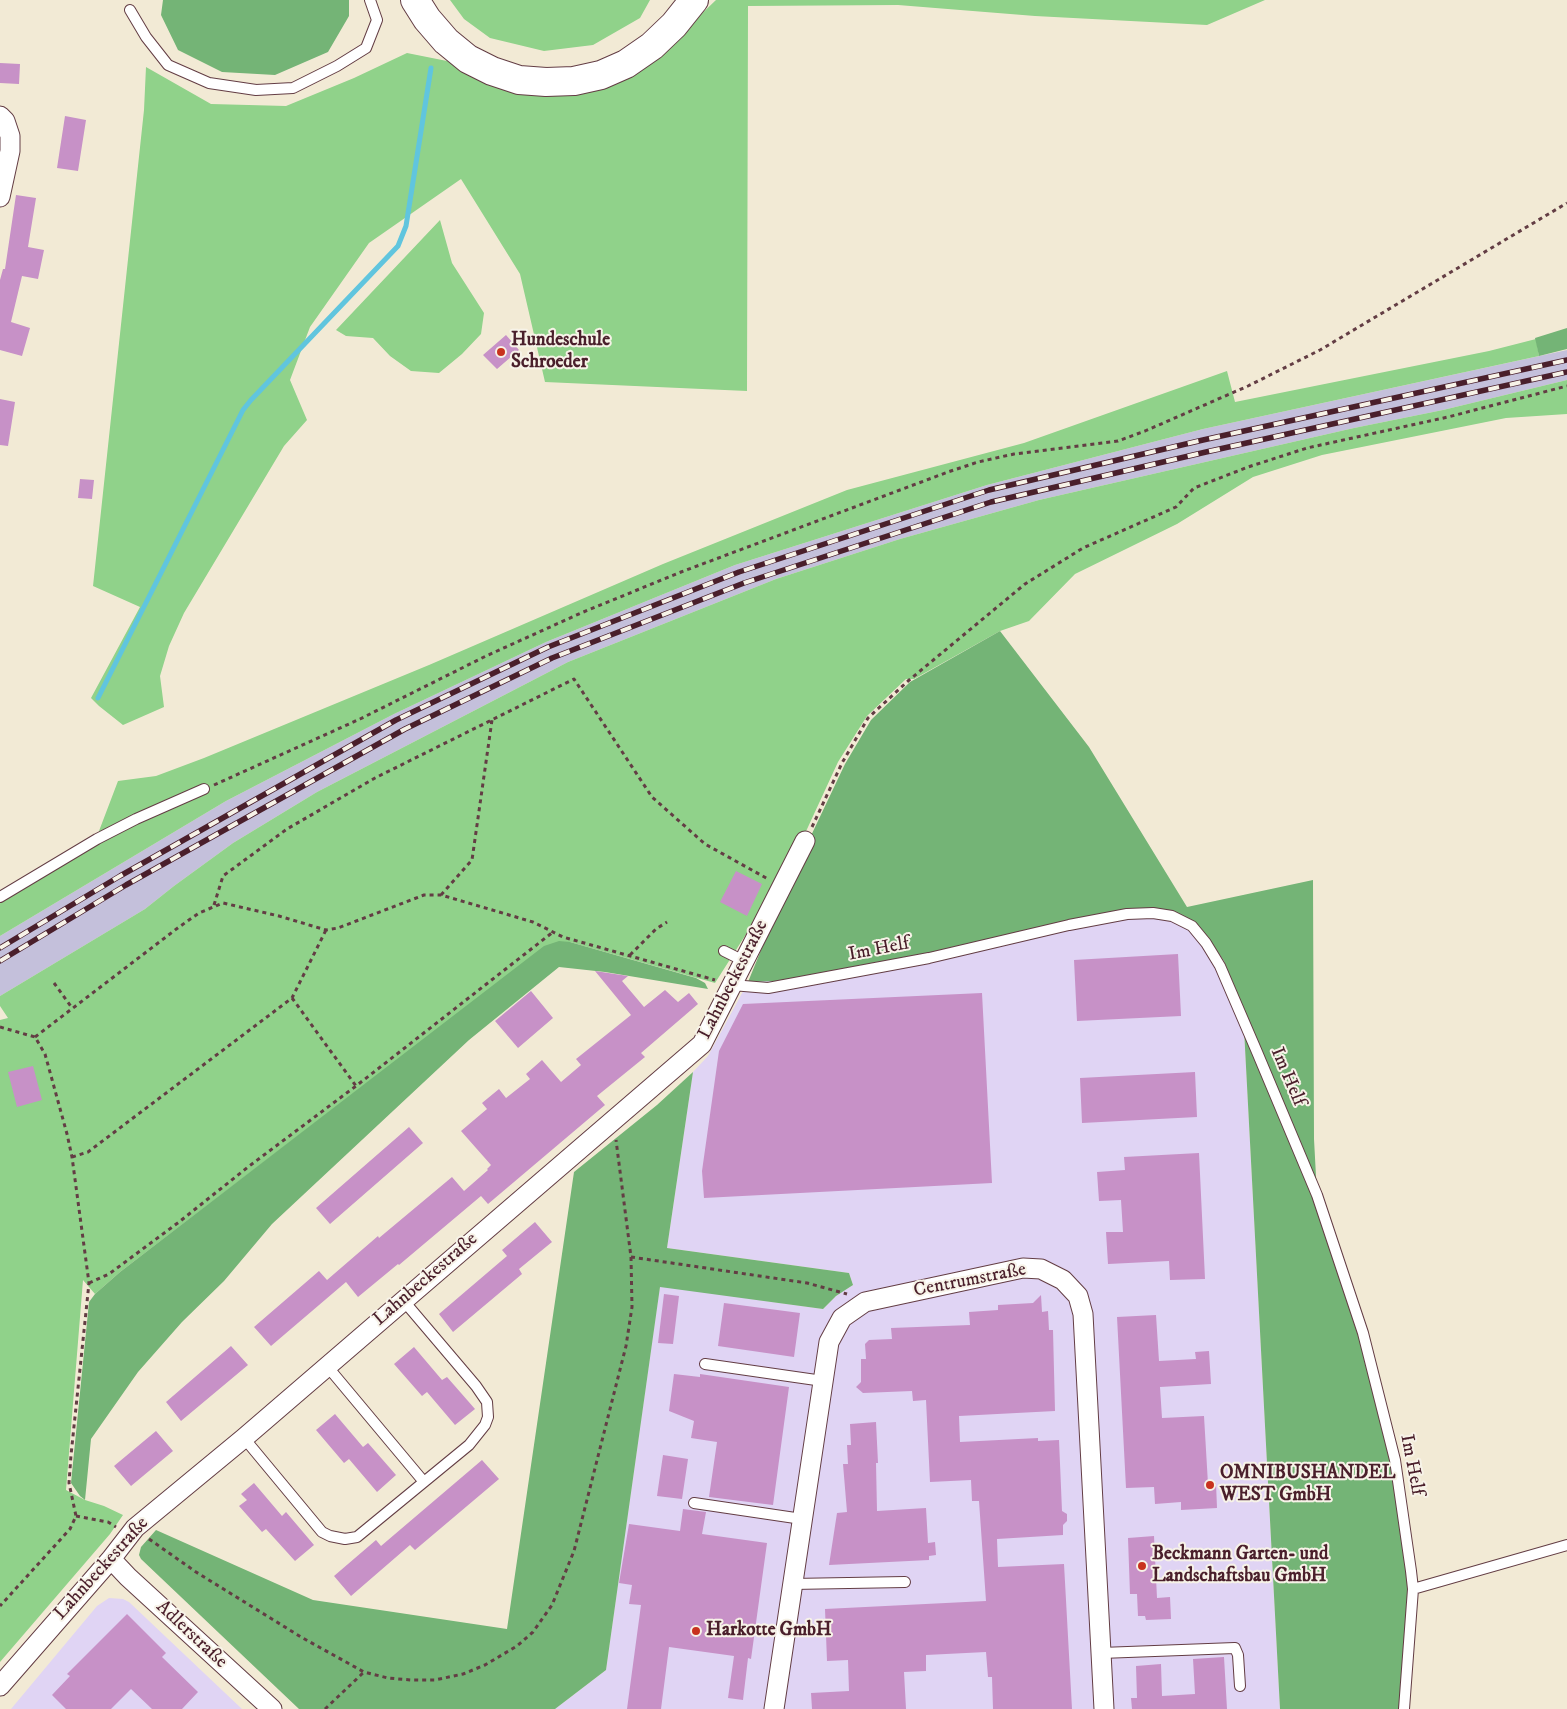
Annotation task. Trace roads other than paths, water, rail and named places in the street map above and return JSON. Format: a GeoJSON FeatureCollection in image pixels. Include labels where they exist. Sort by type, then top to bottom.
{"type":"FeatureCollection","features":[{"type":"Feature","properties":{"kind":"highway"},"geometry":{"type":"LineString","coordinates":[[414,0],[426,19],[446,41],[468,59],[492,71],[519,80],[546,82],[574,81],[601,75],[626,64],[652,46],[674,25],[694,0]]}},
{"type":"Feature","properties":{"kind":"highway"},"geometry":{"type":"LineString","coordinates":[[436,0],[456,26],[474,42],[497,55],[521,63],[546,65],[572,64],[598,57],[620,47],[642,32],[669,0]]}},
{"type":"Feature","properties":{"kind":"street"},"geometry":{"type":"LineString","coordinates":[[0,116],[5,121],[10,136],[10,151],[0,197]]}},
{"type":"Feature","properties":{"kind":"street","name":"Lahnbeckestraße"},"geometry":{"type":"LineString","coordinates":[[0,1686],[131,1533],[702,1044],[805,841]]}},
{"type":"Feature","properties":{"kind":"street","name":"Centrumstraße"},"geometry":{"type":"LineString","coordinates":[[774,1709],[829,1342],[842,1318],[865,1302],[1023,1268],[1041,1269],[1063,1280],[1078,1296],[1083,1314],[1104,1709]]}},
{"type":"Feature","properties":{"kind":"street","name":"Adlerstraße"},"geometry":{"type":"LineString","coordinates":[[110,1559],[272,1709]]}},
{"type":"Feature","properties":{"kind":"lane"},"geometry":{"type":"LineString","coordinates":[[130,10],[146,37],[168,65],[209,84],[256,90],[293,88],[337,66],[366,48],[377,20],[370,0]]}},
{"type":"Feature","properties":{"kind":"lane"},"geometry":{"type":"LineString","coordinates":[[0,897],[136,818],[204,789]]}},
{"type":"Feature","properties":{"kind":"lane","name":"Im Helf"},"geometry":{"type":"LineString","coordinates":[[732,985],[768,988],[929,958],[1069,925],[1128,914],[1153,913],[1172,916],[1192,926],[1206,943],[1220,966],[1257,1052],[1317,1195],[1363,1333],[1394,1460],[1413,1589],[1404,1709]]}},
{"type":"Feature","properties":{"kind":"lane"},"geometry":{"type":"LineString","coordinates":[[724,951],[744,961]]}},
{"type":"Feature","properties":{"kind":"lane"},"geometry":{"type":"LineString","coordinates":[[244,1438],[322,1532],[338,1538],[351,1539],[357,1537],[469,1445],[486,1425],[488,1409],[486,1402],[476,1386],[403,1300]]}},
{"type":"Feature","properties":{"kind":"lane"},"geometry":{"type":"LineString","coordinates":[[705,1364],[824,1381]]}},
{"type":"Feature","properties":{"kind":"lane"},"geometry":{"type":"LineString","coordinates":[[328,1366],[424,1482]]}},
{"type":"Feature","properties":{"kind":"lane"},"geometry":{"type":"LineString","coordinates":[[694,1503],[802,1519]]}},
{"type":"Feature","properties":{"kind":"lane"},"geometry":{"type":"LineString","coordinates":[[1413,1589],[1567,1544]]}},
{"type":"Feature","properties":{"kind":"lane"},"geometry":{"type":"LineString","coordinates":[[792,1584],[905,1582]]}},
{"type":"Feature","properties":{"kind":"lane"},"geometry":{"type":"LineString","coordinates":[[1101,1653],[1235,1648],[1238,1655],[1240,1686]]}},
{"type":"Feature","properties":{"kind":"waterway"},"geometry":{"type":"LineString","coordinates":[[98,698],[243,410],[398,246],[406,226],[431,68]]}},
{"type":"Feature","properties":{"kind":"railway"},"geometry":{"type":"LineString","coordinates":[[0,948],[120,876],[396,720],[548,647],[739,572],[989,490],[1203,440],[1567,360]]}},
{"type":"Feature","properties":{"kind":"railway"},"geometry":{"type":"LineString","coordinates":[[0,961],[126,885],[405,729],[552,658],[744,583],[991,502],[1567,372]]}},
{"type":"Feature","properties":{"kind":"place","name":"Hundeschule Schroeder"},"geometry":{"type":"Point","coordinates":[501,352]}},
{"type":"Feature","properties":{"kind":"place","name":"OMNIBUSHANDEL WEST GmbH"},"geometry":{"type":"Point","coordinates":[1210,1485]}},
{"type":"Feature","properties":{"kind":"place","name":"Beckmann Garten- und Landschaftsbau GmbH"},"geometry":{"type":"Point","coordinates":[1142,1566]}},
{"type":"Feature","properties":{"kind":"place","name":"Harkotte GmbH"},"geometry":{"type":"Point","coordinates":[696,1631]}}]}
